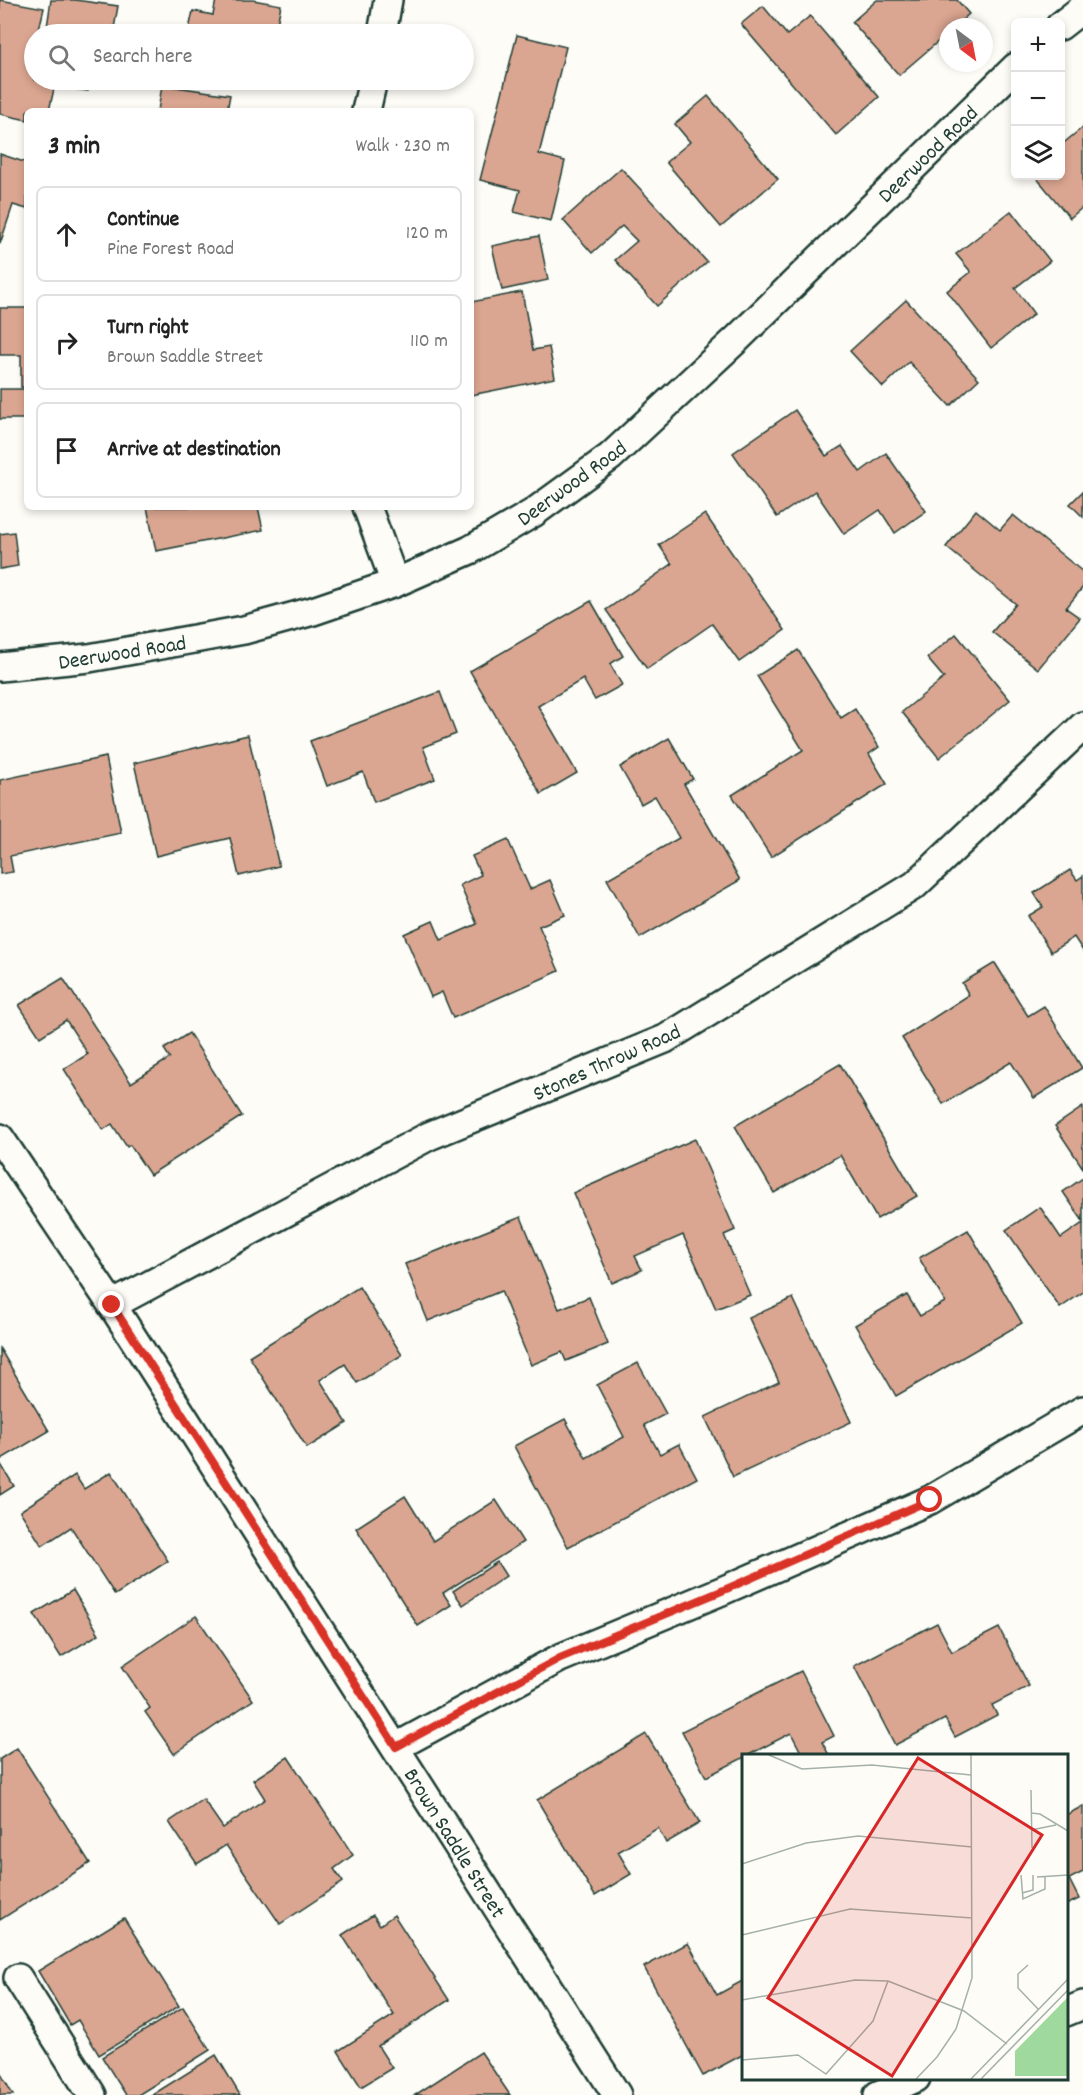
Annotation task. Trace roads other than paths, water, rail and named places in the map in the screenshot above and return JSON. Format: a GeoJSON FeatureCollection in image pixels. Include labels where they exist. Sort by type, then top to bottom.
{"type":"FeatureCollection","features":[{"type":"Feature","properties":{"kind":"street"},"geometry":{"type":"LineString","coordinates":[[384,24],[388,0]]}},
{"type":"Feature","properties":{"kind":"street"},"geometry":{"type":"LineString","coordinates":[[1065,22],[1083,8]]}},
{"type":"Feature","properties":{"kind":"street","name":"Deerwood Road"},"geometry":{"type":"LineString","coordinates":[[0,667],[89,658],[244,630],[313,611],[395,583],[470,550],[533,513],[610,457],[738,338],[1011,72]]}},
{"type":"Feature","properties":{"kind":"street"},"geometry":{"type":"LineString","coordinates":[[367,108],[371,90]]}},
{"type":"Feature","properties":{"kind":"street"},"geometry":{"type":"LineString","coordinates":[[368,510],[395,583]]}},
{"type":"Feature","properties":{"kind":"street","name":"Stones Throw Road"},"geometry":{"type":"LineString","coordinates":[[112,1305],[429,1136],[665,1039],[915,885],[1083,726]]}},
{"type":"Feature","properties":{"kind":"street","name":"Brown Saddle Street"},"geometry":{"type":"LineString","coordinates":[[0,1138],[112,1305],[617,2095]]}},
{"type":"Feature","properties":{"kind":"street"},"geometry":{"type":"LineString","coordinates":[[396,1747],[560,1658],[724,1590],[930,1500],[1083,1410]]}},
{"type":"Feature","properties":{"kind":"street"},"geometry":{"type":"LineString","coordinates":[[18,1978],[87,2093]]}},
{"type":"Feature","properties":{"kind":"street"},"geometry":{"type":"LineString","coordinates":[[1068,2011],[1083,2005]]}},
{"type":"Feature","properties":{"kind":"street"},"geometry":{"type":"LineString","coordinates":[[878,2095],[914,2080]]}}]}
